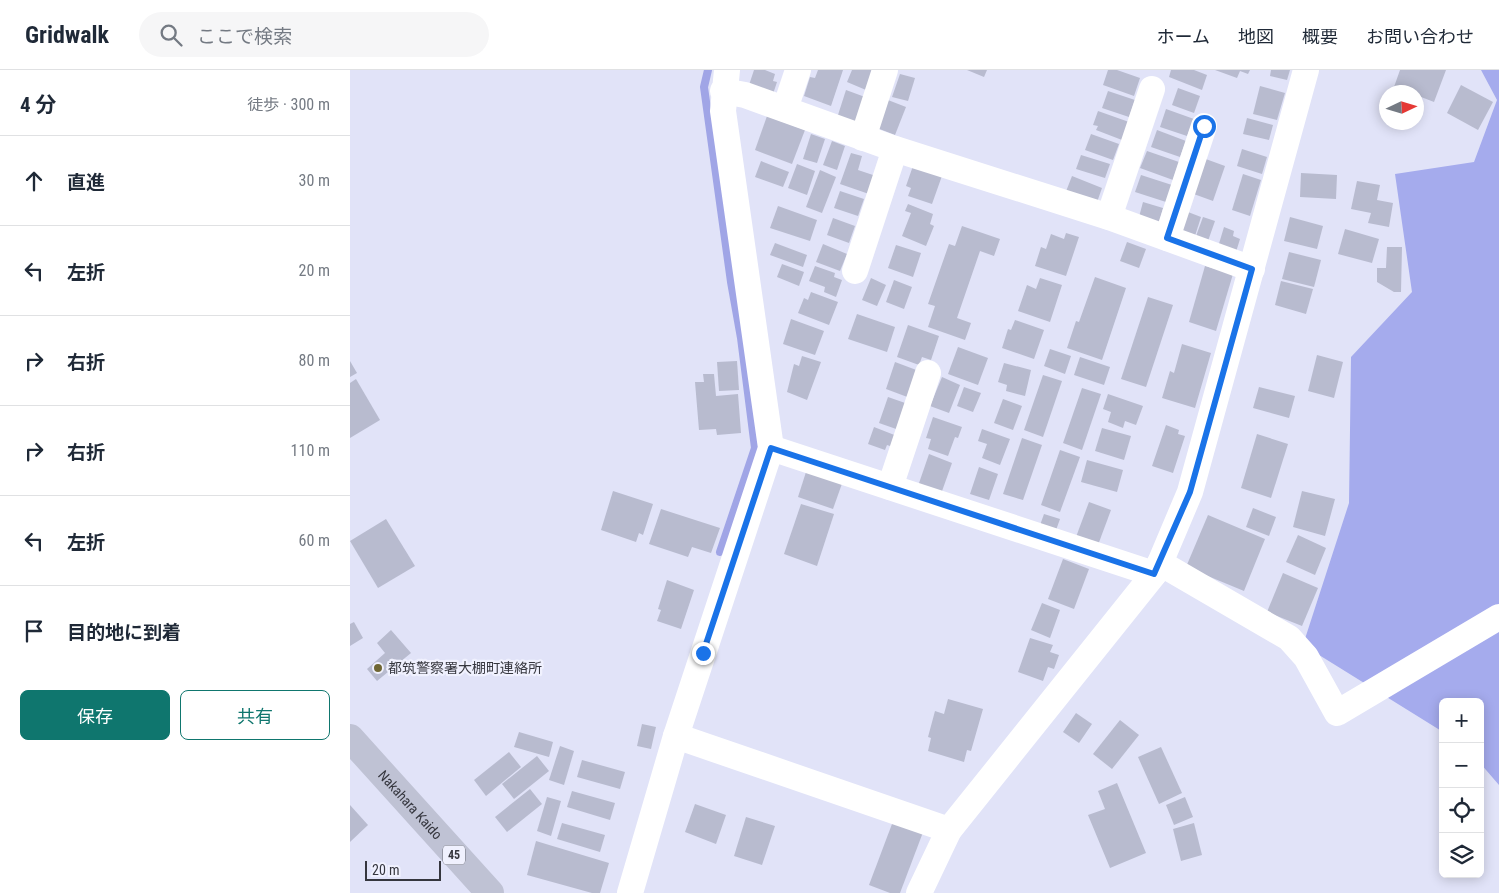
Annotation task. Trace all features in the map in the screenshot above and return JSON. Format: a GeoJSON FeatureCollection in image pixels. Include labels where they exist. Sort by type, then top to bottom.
{"type":"FeatureCollection","features":[{"type":"Feature","properties":{"kind":"main road","name":"Nakahara Kaido"},"geometry":{"type":"LineString","coordinates":[[350,738],[490,893]]}},
{"type":"Feature","properties":{"kind":"street"},"geometry":{"type":"LineString","coordinates":[[785,109],[798,70]]}},
{"type":"Feature","properties":{"kind":"street"},"geometry":{"type":"LineString","coordinates":[[863,138],[885,70]]}},
{"type":"Feature","properties":{"kind":"street"},"geometry":{"type":"LineString","coordinates":[[919,893],[949,830],[1157,568],[1190,492],[1306,70]]}},
{"type":"Feature","properties":{"kind":"street"},"geometry":{"type":"LineString","coordinates":[[725,80],[736,92],[863,138],[1109,217],[1252,269]]}},
{"type":"Feature","properties":{"kind":"street"},"geometry":{"type":"LineString","coordinates":[[630,893],[676,736],[771,448],[723,111],[725,80]]}},
{"type":"Feature","properties":{"kind":"street"},"geometry":{"type":"LineString","coordinates":[[1109,217],[1152,89]]}},
{"type":"Feature","properties":{"kind":"street"},"geometry":{"type":"LineString","coordinates":[[1167,238],[1204,126]]}},
{"type":"Feature","properties":{"kind":"street"},"geometry":{"type":"LineString","coordinates":[[854,271],[895,148]]}},
{"type":"Feature","properties":{"kind":"street"},"geometry":{"type":"LineString","coordinates":[[890,487],[928,373]]}},
{"type":"Feature","properties":{"kind":"street"},"geometry":{"type":"LineString","coordinates":[[771,448],[890,487],[1157,568],[1289,638],[1306,657],[1337,713],[1499,617]]}},
{"type":"Feature","properties":{"kind":"street"},"geometry":{"type":"LineString","coordinates":[[676,736],[949,830]]}},
{"type":"Feature","properties":{"kind":"shaded area"},"geometry":{"type":"Polygon","coordinates":[[[1481,70],[1499,70],[1499,785],[1484,768],[1484,698],[1439,698],[1439,730],[1303,645],[1349,503],[1351,357],[1412,292],[1395,174],[1474,162],[1497,100],[1481,70]]]}},
{"type":"Feature","properties":{"kind":"building"},"geometry":{"type":"Polygon","coordinates":[[[754,70],[765,70],[775,74],[773,81],[777,82],[773,94],[749,85],[754,70]]]}},
{"type":"Feature","properties":{"kind":"building"},"geometry":{"type":"Polygon","coordinates":[[[818,70],[843,70],[831,106],[804,96],[810,77],[815,78],[818,70]]]}},
{"type":"Feature","properties":{"kind":"building"},"geometry":{"type":"Polygon","coordinates":[[[852,70],[874,70],[866,90],[847,82],[852,70]]]}},
{"type":"Feature","properties":{"kind":"building"},"geometry":{"type":"Polygon","coordinates":[[[967,70],[987,70],[984,77],[967,70]]]}},
{"type":"Feature","properties":{"kind":"building"},"geometry":{"type":"Polygon","coordinates":[[[1108,70],[1117,70],[1140,78],[1134,96],[1103,85],[1108,70]]]}},
{"type":"Feature","properties":{"kind":"building"},"geometry":{"type":"Polygon","coordinates":[[[1171,70],[1194,70],[1207,75],[1202,90],[1169,77],[1171,70]]]}},
{"type":"Feature","properties":{"kind":"building"},"geometry":{"type":"Polygon","coordinates":[[[1215,70],[1250,70],[1248,74],[1240,71],[1237,78],[1215,70]]]}},
{"type":"Feature","properties":{"kind":"building"},"geometry":{"type":"Polygon","coordinates":[[[1271,70],[1290,70],[1287,80],[1270,76],[1271,70]]]}},
{"type":"Feature","properties":{"kind":"building"},"geometry":{"type":"Polygon","coordinates":[[[1400,70],[1446,70],[1434,102],[1424,98],[1424,85],[1395,85],[1400,70]]]}},
{"type":"Feature","properties":{"kind":"building"},"geometry":{"type":"Polygon","coordinates":[[[900,74],[915,78],[908,101],[892,97],[900,74]]]}},
{"type":"Feature","properties":{"kind":"building"},"geometry":{"type":"Polygon","coordinates":[[[1461,85],[1493,102],[1478,130],[1447,113],[1461,85]]]}},
{"type":"Feature","properties":{"kind":"building"},"geometry":{"type":"Polygon","coordinates":[[[1260,86],[1285,93],[1277,120],[1253,114],[1260,86]]]}},
{"type":"Feature","properties":{"kind":"building"},"geometry":{"type":"Polygon","coordinates":[[[1178,88],[1200,96],[1194,113],[1172,105],[1178,88]]]}},
{"type":"Feature","properties":{"kind":"building"},"geometry":{"type":"Polygon","coordinates":[[[846,90],[865,97],[856,124],[837,118],[846,90]]]}},
{"type":"Feature","properties":{"kind":"building"},"geometry":{"type":"Polygon","coordinates":[[[1108,91],[1135,100],[1129,117],[1102,108],[1108,91]]]}},
{"type":"Feature","properties":{"kind":"building"},"geometry":{"type":"Polygon","coordinates":[[[888,100],[906,107],[895,135],[877,128],[888,100]]]}},
{"type":"Feature","properties":{"kind":"building"},"geometry":{"type":"Polygon","coordinates":[[[1166,109],[1194,119],[1187,136],[1160,127],[1166,109]]]}},
{"type":"Feature","properties":{"kind":"building"},"geometry":{"type":"Polygon","coordinates":[[[1098,111],[1129,122],[1122,140],[1096,130],[1098,126],[1093,125],[1098,111]]]}},
{"type":"Feature","properties":{"kind":"building"},"geometry":{"type":"Polygon","coordinates":[[[767,116],[805,130],[792,164],[755,150],[767,116]]]}},
{"type":"Feature","properties":{"kind":"building"},"geometry":{"type":"Polygon","coordinates":[[[1247,118],[1273,125],[1269,140],[1243,134],[1247,118]]]}},
{"type":"Feature","properties":{"kind":"building"},"geometry":{"type":"Polygon","coordinates":[[[1157,130],[1186,141],[1180,157],[1151,147],[1157,130]]]}},
{"type":"Feature","properties":{"kind":"building"},"geometry":{"type":"Polygon","coordinates":[[[811,134],[825,139],[817,163],[803,159],[811,134]]]}},
{"type":"Feature","properties":{"kind":"building"},"geometry":{"type":"Polygon","coordinates":[[[1091,134],[1119,144],[1113,160],[1085,150],[1091,134]]]}},
{"type":"Feature","properties":{"kind":"building"},"geometry":{"type":"Polygon","coordinates":[[[832,141],[845,146],[837,170],[823,165],[832,141]]]}},
{"type":"Feature","properties":{"kind":"building"},"geometry":{"type":"Polygon","coordinates":[[[1242,149],[1267,157],[1262,174],[1237,166],[1242,149]]]}},
{"type":"Feature","properties":{"kind":"building"},"geometry":{"type":"Polygon","coordinates":[[[1147,151],[1179,162],[1173,180],[1140,168],[1147,151]]]}},
{"type":"Feature","properties":{"kind":"building"},"geometry":{"type":"Polygon","coordinates":[[[851,153],[862,156],[858,170],[876,176],[869,194],[840,184],[851,153]]]}},
{"type":"Feature","properties":{"kind":"building"},"geometry":{"type":"Polygon","coordinates":[[[1081,155],[1110,164],[1105,178],[1076,169],[1081,155]]]}},
{"type":"Feature","properties":{"kind":"building"},"geometry":{"type":"Polygon","coordinates":[[[1203,158],[1225,166],[1213,201],[1191,193],[1203,158]]]}},
{"type":"Feature","properties":{"kind":"building"},"geometry":{"type":"Polygon","coordinates":[[[761,161],[789,172],[783,187],[755,177],[761,161]]]}},
{"type":"Feature","properties":{"kind":"building"},"geometry":{"type":"Polygon","coordinates":[[[914,163],[943,173],[932,204],[908,196],[911,188],[906,186],[914,163]]]}},
{"type":"Feature","properties":{"kind":"building"},"geometry":{"type":"Polygon","coordinates":[[[797,164],[815,171],[807,195],[788,188],[797,164]]]}},
{"type":"Feature","properties":{"kind":"building"},"geometry":{"type":"Polygon","coordinates":[[[820,170],[836,177],[822,213],[806,207],[820,170]]]}},
{"type":"Feature","properties":{"kind":"building"},"geometry":{"type":"Polygon","coordinates":[[[1301,173],[1337,175],[1336,199],[1300,197],[1301,173]]]}},
{"type":"Feature","properties":{"kind":"building"},"geometry":{"type":"Polygon","coordinates":[[[1243,174],[1261,180],[1250,216],[1232,210],[1243,174]]]}},
{"type":"Feature","properties":{"kind":"building"},"geometry":{"type":"Polygon","coordinates":[[[1141,175],[1172,185],[1166,202],[1135,192],[1141,175]]]}},
{"type":"Feature","properties":{"kind":"building"},"geometry":{"type":"Polygon","coordinates":[[[1072,176],[1102,188],[1096,205],[1065,194],[1072,176]]]}},
{"type":"Feature","properties":{"kind":"building"},"geometry":{"type":"Polygon","coordinates":[[[1357,181],[1380,185],[1377,200],[1393,203],[1389,227],[1368,223],[1371,213],[1351,209],[1357,181]]]}},
{"type":"Feature","properties":{"kind":"building"},"geometry":{"type":"Polygon","coordinates":[[[840,191],[864,199],[858,216],[834,208],[840,191]]]}},
{"type":"Feature","properties":{"kind":"building"},"geometry":{"type":"Polygon","coordinates":[[[1143,202],[1163,208],[1159,223],[1139,217],[1143,202]]]}},
{"type":"Feature","properties":{"kind":"building"},"geometry":{"type":"Polygon","coordinates":[[[908,204],[933,214],[930,224],[934,226],[926,246],[902,236],[911,213],[905,211],[908,204]]]}},
{"type":"Feature","properties":{"kind":"building"},"geometry":{"type":"Polygon","coordinates":[[[778,206],[817,220],[810,241],[770,228],[778,206]]]}},
{"type":"Feature","properties":{"kind":"building"},"geometry":{"type":"Polygon","coordinates":[[[1188,212],[1201,217],[1195,236],[1182,231],[1188,212]]]}},
{"type":"Feature","properties":{"kind":"building"},"geometry":{"type":"Polygon","coordinates":[[[1203,217],[1215,221],[1208,241],[1196,236],[1203,217]]]}},
{"type":"Feature","properties":{"kind":"building"},"geometry":{"type":"Polygon","coordinates":[[[1290,217],[1323,226],[1317,249],[1284,241],[1290,217]]]}},
{"type":"Feature","properties":{"kind":"building"},"geometry":{"type":"Polygon","coordinates":[[[833,218],[855,226],[849,243],[827,235],[833,218]]]}},
{"type":"Feature","properties":{"kind":"building"},"geometry":{"type":"Polygon","coordinates":[[[962,226],[1000,239],[994,256],[980,251],[957,318],[971,323],[965,340],[928,327],[935,306],[928,304],[949,244],[955,246],[962,226]]]}},
{"type":"Feature","properties":{"kind":"building"},"geometry":{"type":"Polygon","coordinates":[[[1224,227],[1234,231],[1233,236],[1240,239],[1236,252],[1218,247],[1224,227]]]}},
{"type":"Feature","properties":{"kind":"building"},"geometry":{"type":"Polygon","coordinates":[[[1345,229],[1379,239],[1372,263],[1338,254],[1345,229]]]}},
{"type":"Feature","properties":{"kind":"building"},"geometry":{"type":"Polygon","coordinates":[[[1066,233],[1079,237],[1066,276],[1035,266],[1041,247],[1046,249],[1051,234],[1064,239],[1066,233]]]}},
{"type":"Feature","properties":{"kind":"building"},"geometry":{"type":"Polygon","coordinates":[[[1127,242],[1146,249],[1139,268],[1120,261],[1127,242]]]}},
{"type":"Feature","properties":{"kind":"building"},"geometry":{"type":"Polygon","coordinates":[[[775,243],[807,255],[803,267],[770,255],[775,243]]]}},
{"type":"Feature","properties":{"kind":"building"},"geometry":{"type":"Polygon","coordinates":[[[823,244],[847,254],[840,271],[816,262],[823,244]]]}},
{"type":"Feature","properties":{"kind":"building"},"geometry":{"type":"Polygon","coordinates":[[[896,245],[921,253],[913,277],[888,268],[896,245]]]}},
{"type":"Feature","properties":{"kind":"building"},"geometry":{"type":"Polygon","coordinates":[[[1387,247],[1402,247],[1401,292],[1394,292],[1377,282],[1377,268],[1386,268],[1387,247]]]}},
{"type":"Feature","properties":{"kind":"building"},"geometry":{"type":"Polygon","coordinates":[[[1289,252],[1321,260],[1314,287],[1282,279],[1289,252]]]}},
{"type":"Feature","properties":{"kind":"building"},"geometry":{"type":"Polygon","coordinates":[[[782,264],[804,272],[799,286],[777,277],[782,264]]]}},
{"type":"Feature","properties":{"kind":"building"},"geometry":{"type":"Polygon","coordinates":[[[815,266],[835,273],[834,277],[842,280],[836,297],[824,292],[825,287],[809,281],[815,266]]]}},
{"type":"Feature","properties":{"kind":"building"},"geometry":{"type":"Polygon","coordinates":[[[1205,266],[1233,274],[1216,331],[1189,322],[1205,266]]]}},
{"type":"Feature","properties":{"kind":"building"},"geometry":{"type":"Polygon","coordinates":[[[1095,277],[1126,288],[1102,360],[1067,348],[1076,321],[1079,322],[1095,277]]]}},
{"type":"Feature","properties":{"kind":"building"},"geometry":{"type":"Polygon","coordinates":[[[871,278],[886,285],[877,306],[862,300],[871,278]]]}},
{"type":"Feature","properties":{"kind":"building"},"geometry":{"type":"Polygon","coordinates":[[[1040,278],[1062,285],[1050,322],[1018,311],[1027,285],[1036,289],[1040,278]]]}},
{"type":"Feature","properties":{"kind":"building"},"geometry":{"type":"Polygon","coordinates":[[[894,280],[912,287],[904,309],[886,302],[894,280]]]}},
{"type":"Feature","properties":{"kind":"building"},"geometry":{"type":"Polygon","coordinates":[[[1281,281],[1313,289],[1306,314],[1275,305],[1281,281]]]}},
{"type":"Feature","properties":{"kind":"building"},"geometry":{"type":"Polygon","coordinates":[[[811,292],[838,302],[829,325],[798,313],[804,298],[808,300],[811,292]]]}},
{"type":"Feature","properties":{"kind":"building"},"geometry":{"type":"Polygon","coordinates":[[[1148,297],[1173,305],[1146,387],[1121,379],[1148,297]]]}},
{"type":"Feature","properties":{"kind":"building"},"geometry":{"type":"Polygon","coordinates":[[[857,314],[895,327],[887,352],[848,339],[857,314]]]}},
{"type":"Feature","properties":{"kind":"building"},"geometry":{"type":"Polygon","coordinates":[[[791,319],[824,331],[815,355],[783,344],[791,319]]]}},
{"type":"Feature","properties":{"kind":"building"},"geometry":{"type":"Polygon","coordinates":[[[1015,320],[1044,330],[1034,359],[1002,348],[1008,329],[1011,330],[1015,320]]]}},
{"type":"Feature","properties":{"kind":"building"},"geometry":{"type":"Polygon","coordinates":[[[908,325],[939,336],[931,360],[922,357],[919,365],[897,357],[908,325]]]}},
{"type":"Feature","properties":{"kind":"building"},"geometry":{"type":"Polygon","coordinates":[[[1182,344],[1211,353],[1195,408],[1162,398],[1170,371],[1174,373],[1182,344]]]}},
{"type":"Feature","properties":{"kind":"building"},"geometry":{"type":"Polygon","coordinates":[[[958,347],[988,358],[978,385],[948,374],[958,347]]]}},
{"type":"Feature","properties":{"kind":"building"},"geometry":{"type":"Polygon","coordinates":[[[1050,349],[1071,356],[1065,374],[1044,366],[1050,349]]]}},
{"type":"Feature","properties":{"kind":"building"},"geometry":{"type":"Polygon","coordinates":[[[1317,355],[1343,362],[1334,398],[1308,391],[1317,355]]]}},
{"type":"Feature","properties":{"kind":"building"},"geometry":{"type":"Polygon","coordinates":[[[802,356],[821,362],[807,400],[787,392],[794,364],[799,366],[802,356]]]}},
{"type":"Feature","properties":{"kind":"building"},"geometry":{"type":"Polygon","coordinates":[[[1080,357],[1110,367],[1104,385],[1074,375],[1080,357]]]}},
{"type":"Feature","properties":{"kind":"building"},"geometry":{"type":"Polygon","coordinates":[[[350,361],[357,373],[350,377],[350,361]]]}},
{"type":"Feature","properties":{"kind":"building"},"geometry":{"type":"Polygon","coordinates":[[[737,361],[739,390],[719,391],[717,362],[737,361]]]}},
{"type":"Feature","properties":{"kind":"building"},"geometry":{"type":"Polygon","coordinates":[[[895,362],[919,371],[910,398],[886,389],[895,362]]]}},
{"type":"Feature","properties":{"kind":"building"},"geometry":{"type":"Polygon","coordinates":[[[1004,363],[1031,370],[1025,396],[1006,391],[1007,385],[998,382],[1004,363]]]}},
{"type":"Feature","properties":{"kind":"building"},"geometry":{"type":"Polygon","coordinates":[[[703,374],[714,374],[716,396],[738,394],[741,433],[717,435],[716,429],[699,430],[695,382],[704,382],[703,374]]]}},
{"type":"Feature","properties":{"kind":"building"},"geometry":{"type":"Polygon","coordinates":[[[1043,375],[1062,381],[1043,437],[1024,430],[1043,375]]]}},
{"type":"Feature","properties":{"kind":"building"},"geometry":{"type":"Polygon","coordinates":[[[942,377],[960,385],[949,413],[930,406],[942,377]]]}},
{"type":"Feature","properties":{"kind":"building"},"geometry":{"type":"Polygon","coordinates":[[[356,379],[380,420],[350,438],[350,383],[356,379]]]}},
{"type":"Feature","properties":{"kind":"building"},"geometry":{"type":"Polygon","coordinates":[[[964,387],[981,393],[973,412],[957,406],[964,387]]]}},
{"type":"Feature","properties":{"kind":"building"},"geometry":{"type":"Polygon","coordinates":[[[1259,387],[1295,396],[1289,418],[1253,408],[1259,387]]]}},
{"type":"Feature","properties":{"kind":"building"},"geometry":{"type":"Polygon","coordinates":[[[1082,388],[1101,394],[1082,450],[1063,443],[1082,388]]]}},
{"type":"Feature","properties":{"kind":"building"},"geometry":{"type":"Polygon","coordinates":[[[1108,394],[1143,406],[1136,425],[1125,421],[1123,428],[1108,422],[1111,412],[1103,409],[1108,394]]]}},
{"type":"Feature","properties":{"kind":"building"},"geometry":{"type":"Polygon","coordinates":[[[888,397],[908,404],[899,430],[879,423],[888,397]]]}},
{"type":"Feature","properties":{"kind":"building"},"geometry":{"type":"Polygon","coordinates":[[[1003,399],[1022,406],[1013,430],[994,423],[1003,399]]]}},
{"type":"Feature","properties":{"kind":"building"},"geometry":{"type":"Polygon","coordinates":[[[933,417],[962,427],[958,438],[955,437],[948,456],[928,449],[931,439],[926,438],[933,417]]]}},
{"type":"Feature","properties":{"kind":"building"},"geometry":{"type":"Polygon","coordinates":[[[1166,425],[1179,430],[1178,434],[1185,436],[1173,473],[1152,466],[1166,425]]]}},
{"type":"Feature","properties":{"kind":"building"},"geometry":{"type":"Polygon","coordinates":[[[874,427],[897,436],[893,447],[887,445],[885,450],[868,444],[874,427]]]}},
{"type":"Feature","properties":{"kind":"building"},"geometry":{"type":"Polygon","coordinates":[[[1102,428],[1131,436],[1124,460],[1095,451],[1102,428]]]}},
{"type":"Feature","properties":{"kind":"building"},"geometry":{"type":"Polygon","coordinates":[[[982,429],[1010,439],[1000,465],[982,458],[987,444],[978,441],[982,429]]]}},
{"type":"Feature","properties":{"kind":"building"},"geometry":{"type":"Polygon","coordinates":[[[1257,434],[1288,444],[1271,498],[1241,488],[1257,434]]]}},
{"type":"Feature","properties":{"kind":"building"},"geometry":{"type":"Polygon","coordinates":[[[1022,438],[1042,445],[1023,500],[1003,494],[1022,438]]]}},
{"type":"Feature","properties":{"kind":"building"},"geometry":{"type":"Polygon","coordinates":[[[1060,450],[1080,457],[1060,512],[1041,505],[1060,450]]]}},
{"type":"Feature","properties":{"kind":"building"},"geometry":{"type":"Polygon","coordinates":[[[929,454],[952,463],[941,494],[918,486],[929,454]]]}},
{"type":"Feature","properties":{"kind":"building"},"geometry":{"type":"Polygon","coordinates":[[[1087,460],[1123,470],[1117,492],[1081,482],[1087,460]]]}},
{"type":"Feature","properties":{"kind":"building"},"geometry":{"type":"Polygon","coordinates":[[[979,467],[998,474],[989,500],[970,494],[979,467]]]}},
{"type":"Feature","properties":{"kind":"building"},"geometry":{"type":"Polygon","coordinates":[[[806,472],[844,478],[833,509],[798,497],[806,472]]]}},
{"type":"Feature","properties":{"kind":"building"},"geometry":{"type":"Polygon","coordinates":[[[613,491],[653,504],[643,535],[639,533],[636,542],[601,530],[613,491]]]}},
{"type":"Feature","properties":{"kind":"building"},"geometry":{"type":"Polygon","coordinates":[[[1302,491],[1335,499],[1325,536],[1293,527],[1302,491]]]}},
{"type":"Feature","properties":{"kind":"building"},"geometry":{"type":"Polygon","coordinates":[[[1089,502],[1111,510],[1098,545],[1076,537],[1089,502]]]}},
{"type":"Feature","properties":{"kind":"building"},"geometry":{"type":"Polygon","coordinates":[[[801,504],[834,514],[817,566],[784,554],[801,504]]]}},
{"type":"Feature","properties":{"kind":"building"},"geometry":{"type":"Polygon","coordinates":[[[1253,508],[1276,517],[1269,536],[1246,527],[1253,508]]]}},
{"type":"Feature","properties":{"kind":"building"},"geometry":{"type":"Polygon","coordinates":[[[661,509],[720,528],[711,553],[692,547],[688,557],[649,544],[661,509]]]}},
{"type":"Feature","properties":{"kind":"building"},"geometry":{"type":"Polygon","coordinates":[[[1044,514],[1060,519],[1055,533],[1039,528],[1044,514]]]}},
{"type":"Feature","properties":{"kind":"building"},"geometry":{"type":"Polygon","coordinates":[[[1208,515],[1265,539],[1244,591],[1186,567],[1208,515]]]}},
{"type":"Feature","properties":{"kind":"building"},"geometry":{"type":"Polygon","coordinates":[[[386,519],[415,566],[378,588],[350,541],[386,519]]]}},
{"type":"Feature","properties":{"kind":"building"},"geometry":{"type":"Polygon","coordinates":[[[1298,535],[1326,548],[1315,575],[1286,562],[1298,535]]]}},
{"type":"Feature","properties":{"kind":"building"},"geometry":{"type":"Polygon","coordinates":[[[1063,559],[1089,569],[1074,609],[1048,599],[1063,559]]]}},
{"type":"Feature","properties":{"kind":"building"},"geometry":{"type":"Polygon","coordinates":[[[1283,573],[1318,588],[1302,626],[1267,612],[1283,573]]]}},
{"type":"Feature","properties":{"kind":"building"},"geometry":{"type":"Polygon","coordinates":[[[667,580],[694,590],[681,629],[657,621],[661,610],[658,609],[667,580]]]}},
{"type":"Feature","properties":{"kind":"building"},"geometry":{"type":"Polygon","coordinates":[[[1042,603],[1060,610],[1050,638],[1031,630],[1042,603]]]}},
{"type":"Feature","properties":{"kind":"building"},"geometry":{"type":"Polygon","coordinates":[[[354,622],[363,638],[350,646],[350,624],[354,622]]]}},
{"type":"Feature","properties":{"kind":"building"},"geometry":{"type":"Polygon","coordinates":[[[391,630],[411,653],[377,681],[367,669],[385,653],[377,643],[391,630]]]}},
{"type":"Feature","properties":{"kind":"building"},"geometry":{"type":"Polygon","coordinates":[[[1030,638],[1053,645],[1050,652],[1059,655],[1054,669],[1048,667],[1043,681],[1018,672],[1030,638]]]}},
{"type":"Feature","properties":{"kind":"building"},"geometry":{"type":"Polygon","coordinates":[[[948,699],[983,709],[971,751],[967,750],[964,762],[928,751],[931,738],[928,737],[935,711],[944,714],[948,699]]]}},
{"type":"Feature","properties":{"kind":"building"},"geometry":{"type":"Polygon","coordinates":[[[1076,713],[1092,724],[1079,743],[1063,732],[1076,713]]]}},
{"type":"Feature","properties":{"kind":"building"},"geometry":{"type":"Polygon","coordinates":[[[1120,720],[1139,735],[1112,769],[1093,754],[1120,720]]]}},
{"type":"Feature","properties":{"kind":"building"},"geometry":{"type":"Polygon","coordinates":[[[642,724],[656,727],[651,749],[637,746],[642,724]]]}},
{"type":"Feature","properties":{"kind":"building"},"geometry":{"type":"Polygon","coordinates":[[[519,732],[553,742],[549,757],[514,747],[519,732]]]}},
{"type":"Feature","properties":{"kind":"building"},"geometry":{"type":"Polygon","coordinates":[[[560,746],[574,751],[564,785],[549,780],[560,746]]]}},
{"type":"Feature","properties":{"kind":"building"},"geometry":{"type":"Polygon","coordinates":[[[1161,747],[1182,793],[1159,804],[1138,757],[1161,747]]]}},
{"type":"Feature","properties":{"kind":"building"},"geometry":{"type":"Polygon","coordinates":[[[509,752],[521,767],[486,796],[474,780],[509,752]]]}},
{"type":"Feature","properties":{"kind":"building"},"geometry":{"type":"Polygon","coordinates":[[[537,756],[549,771],[514,799],[502,784],[537,756]]]}},
{"type":"Feature","properties":{"kind":"building"},"geometry":{"type":"Polygon","coordinates":[[[582,760],[625,772],[620,789],[577,777],[582,760]]]}},
{"type":"Feature","properties":{"kind":"building"},"geometry":{"type":"Polygon","coordinates":[[[1117,783],[1146,853],[1110,868],[1088,815],[1105,809],[1098,791],[1117,783]]]}},
{"type":"Feature","properties":{"kind":"building"},"geometry":{"type":"Polygon","coordinates":[[[530,789],[542,804],[507,832],[495,817],[530,789]]]}},
{"type":"Feature","properties":{"kind":"building"},"geometry":{"type":"Polygon","coordinates":[[[572,791],[615,803],[610,820],[567,807],[572,791]]]}},
{"type":"Feature","properties":{"kind":"building"},"geometry":{"type":"Polygon","coordinates":[[[547,797],[561,801],[551,836],[537,831],[547,797]]]}},
{"type":"Feature","properties":{"kind":"building"},"geometry":{"type":"Polygon","coordinates":[[[1185,797],[1193,817],[1174,825],[1166,805],[1185,797]]]}},
{"type":"Feature","properties":{"kind":"building"},"geometry":{"type":"Polygon","coordinates":[[[695,804],[726,815],[716,844],[685,832],[695,804]]]}},
{"type":"Feature","properties":{"kind":"building"},"geometry":{"type":"Polygon","coordinates":[[[350,805],[368,825],[350,842],[350,805]]]}},
{"type":"Feature","properties":{"kind":"building"},"geometry":{"type":"Polygon","coordinates":[[[895,816],[925,827],[900,893],[890,893],[869,885],[895,816]]]}},
{"type":"Feature","properties":{"kind":"building"},"geometry":{"type":"Polygon","coordinates":[[[746,817],[775,826],[762,865],[734,856],[746,817]]]}},
{"type":"Feature","properties":{"kind":"building"},"geometry":{"type":"Polygon","coordinates":[[[562,823],[605,835],[600,852],[557,839],[562,823]]]}},
{"type":"Feature","properties":{"kind":"building"},"geometry":{"type":"Polygon","coordinates":[[[1194,823],[1202,855],[1181,861],[1173,829],[1194,823]]]}},
{"type":"Feature","properties":{"kind":"building"},"geometry":{"type":"Polygon","coordinates":[[[536,841],[609,863],[600,893],[592,893],[527,875],[536,841]]]}},
{"type":"Feature","properties":{"kind":"waterway"},"geometry":{"type":"LineString","coordinates":[[708,70],[704,87],[731,282],[741,338],[755,448],[720,552]]}},
{"type":"Feature","properties":{"kind":"place","name":"都筑警察署大棚町連絡所"},"geometry":{"type":"Point","coordinates":[378,668]}},
{"type":"Feature","properties":{"kind":"route"},"geometry":{"type":"LineString","coordinates":[[703,653],[771,448],[1154,574],[1190,492],[1252,269],[1167,238],[1204,126]]}}]}
